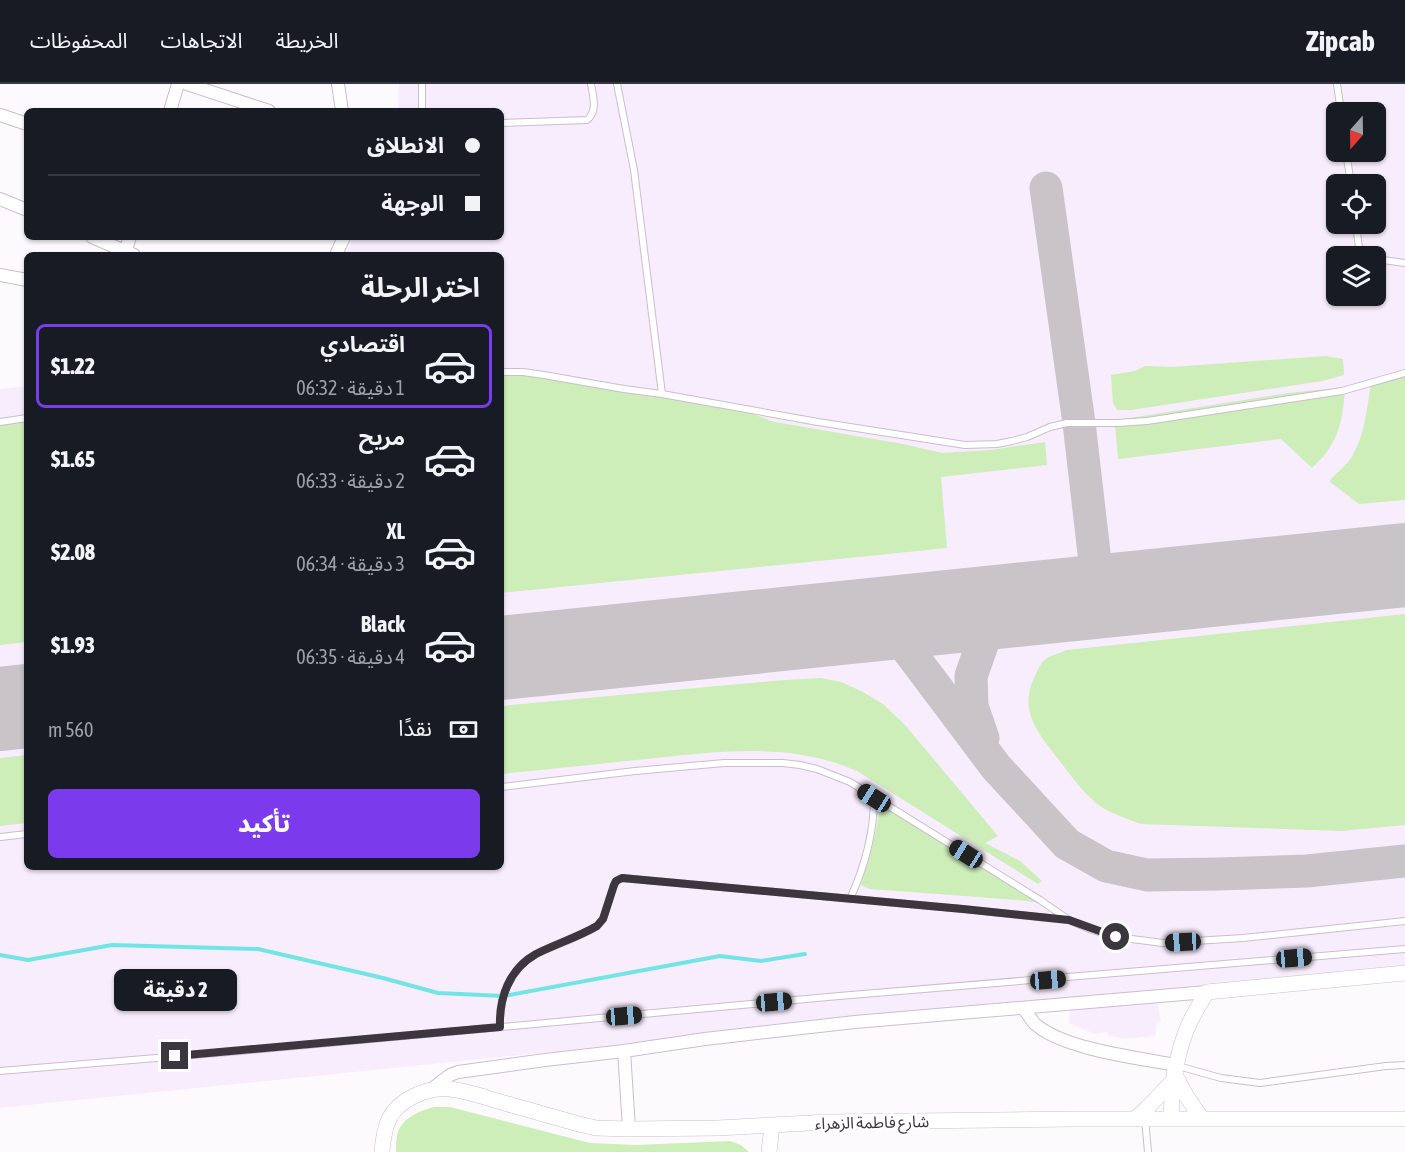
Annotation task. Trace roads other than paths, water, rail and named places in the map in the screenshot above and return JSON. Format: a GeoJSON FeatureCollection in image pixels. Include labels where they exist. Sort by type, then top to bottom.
{"type":"FeatureCollection","features":[{"type":"Feature","properties":{"kind":"street"},"geometry":{"type":"LineString","coordinates":[[171,108],[178,84]]}},
{"type":"Feature","properties":{"kind":"street"},"geometry":{"type":"LineString","coordinates":[[187,84],[260,108]]}},
{"type":"Feature","properties":{"kind":"street"},"geometry":{"type":"LineString","coordinates":[[338,84],[342,108]]}},
{"type":"Feature","properties":{"kind":"street"},"geometry":{"type":"LineString","coordinates":[[0,115],[24,123]]}},
{"type":"Feature","properties":{"kind":"street"},"geometry":{"type":"LineString","coordinates":[[0,199],[24,209]]}},
{"type":"Feature","properties":{"kind":"street"},"geometry":{"type":"LineString","coordinates":[[98,240],[124,252]]}},
{"type":"Feature","properties":{"kind":"street"},"geometry":{"type":"LineString","coordinates":[[0,275],[24,279]]}},
{"type":"Feature","properties":{"kind":"street"},"geometry":{"type":"LineString","coordinates":[[432,1089],[450,1075],[458,1072],[705,1039],[855,1022],[1405,973]]}},
{"type":"Feature","properties":{"kind":"street"},"geometry":{"type":"LineString","coordinates":[[1171,1118],[1174,1073],[1184,1034],[1207,992]]}},
{"type":"Feature","properties":{"kind":"street"},"geometry":{"type":"LineString","coordinates":[[1023,1008],[1034,1023],[1072,1043],[1174,1073],[1202,1119]]}},
{"type":"Feature","properties":{"kind":"street"},"geometry":{"type":"LineString","coordinates":[[624,1051],[629,1130]]}},
{"type":"Feature","properties":{"kind":"street"},"geometry":{"type":"LineString","coordinates":[[1140,1119],[1174,1073]]}},
{"type":"Feature","properties":{"kind":"street","name":"شارع فاطمة الزهراء"},"geometry":{"type":"LineString","coordinates":[[382,1152],[383,1134],[394,1110],[405,1101],[432,1089],[471,1093],[596,1128],[629,1130],[828,1122],[1171,1118],[1405,1119]]}},
{"type":"Feature","properties":{"kind":"street"},"geometry":{"type":"LineString","coordinates":[[770,1152],[772,1126]]}},
{"type":"Feature","properties":{"kind":"lane"},"geometry":{"type":"LineString","coordinates":[[422,84],[422,108]]}},
{"type":"Feature","properties":{"kind":"lane"},"geometry":{"type":"LineString","coordinates":[[504,123],[587,120],[592,116],[594,110],[591,84]]}},
{"type":"Feature","properties":{"kind":"lane"},"geometry":{"type":"LineString","coordinates":[[617,84],[636,185],[662,394]]}},
{"type":"Feature","properties":{"kind":"lane"},"geometry":{"type":"LineString","coordinates":[[1337,84],[1340,102]]}},
{"type":"Feature","properties":{"kind":"lane"},"geometry":{"type":"LineString","coordinates":[[1386,260],[1405,262]]}},
{"type":"Feature","properties":{"kind":"lane"},"geometry":{"type":"LineString","coordinates":[[504,372],[533,373],[818,422],[957,444],[981,445],[1012,441],[1058,425],[1132,422],[1342,391],[1405,373]]}},
{"type":"Feature","properties":{"kind":"lane"},"geometry":{"type":"LineString","coordinates":[[0,422],[24,418]]}},
{"type":"Feature","properties":{"kind":"lane"},"geometry":{"type":"LineString","coordinates":[[504,787],[712,764],[783,763],[809,767],[850,782],[1069,920]]}},
{"type":"Feature","properties":{"kind":"lane"},"geometry":{"type":"LineString","coordinates":[[850,898],[859,879],[871,839],[874,798]]}},
{"type":"Feature","properties":{"kind":"lane"},"geometry":{"type":"LineString","coordinates":[[0,837],[24,834]]}},
{"type":"Feature","properties":{"kind":"lane"},"geometry":{"type":"LineString","coordinates":[[500,1027],[502,999],[507,986],[523,963],[534,955],[597,926],[603,919],[616,881],[622,878],[1069,920],[1116,937],[1163,943],[1244,938],[1405,921]]}},
{"type":"Feature","properties":{"kind":"lane"},"geometry":{"type":"LineString","coordinates":[[0,1071],[1405,948]]}},
{"type":"Feature","properties":{"kind":"lane"},"geometry":{"type":"LineString","coordinates":[[1174,1073],[1260,1083],[1405,1065]]}},
{"type":"Feature","properties":{"kind":"lane"},"geometry":{"type":"LineString","coordinates":[[1140,1119],[1148,1152]]}},
{"type":"Feature","properties":{"kind":"waterway"},"geometry":{"type":"LineString","coordinates":[[0,955],[28,960],[112,945],[258,949],[438,993],[504,996],[720,956],[761,961],[805,954]]}}]}
